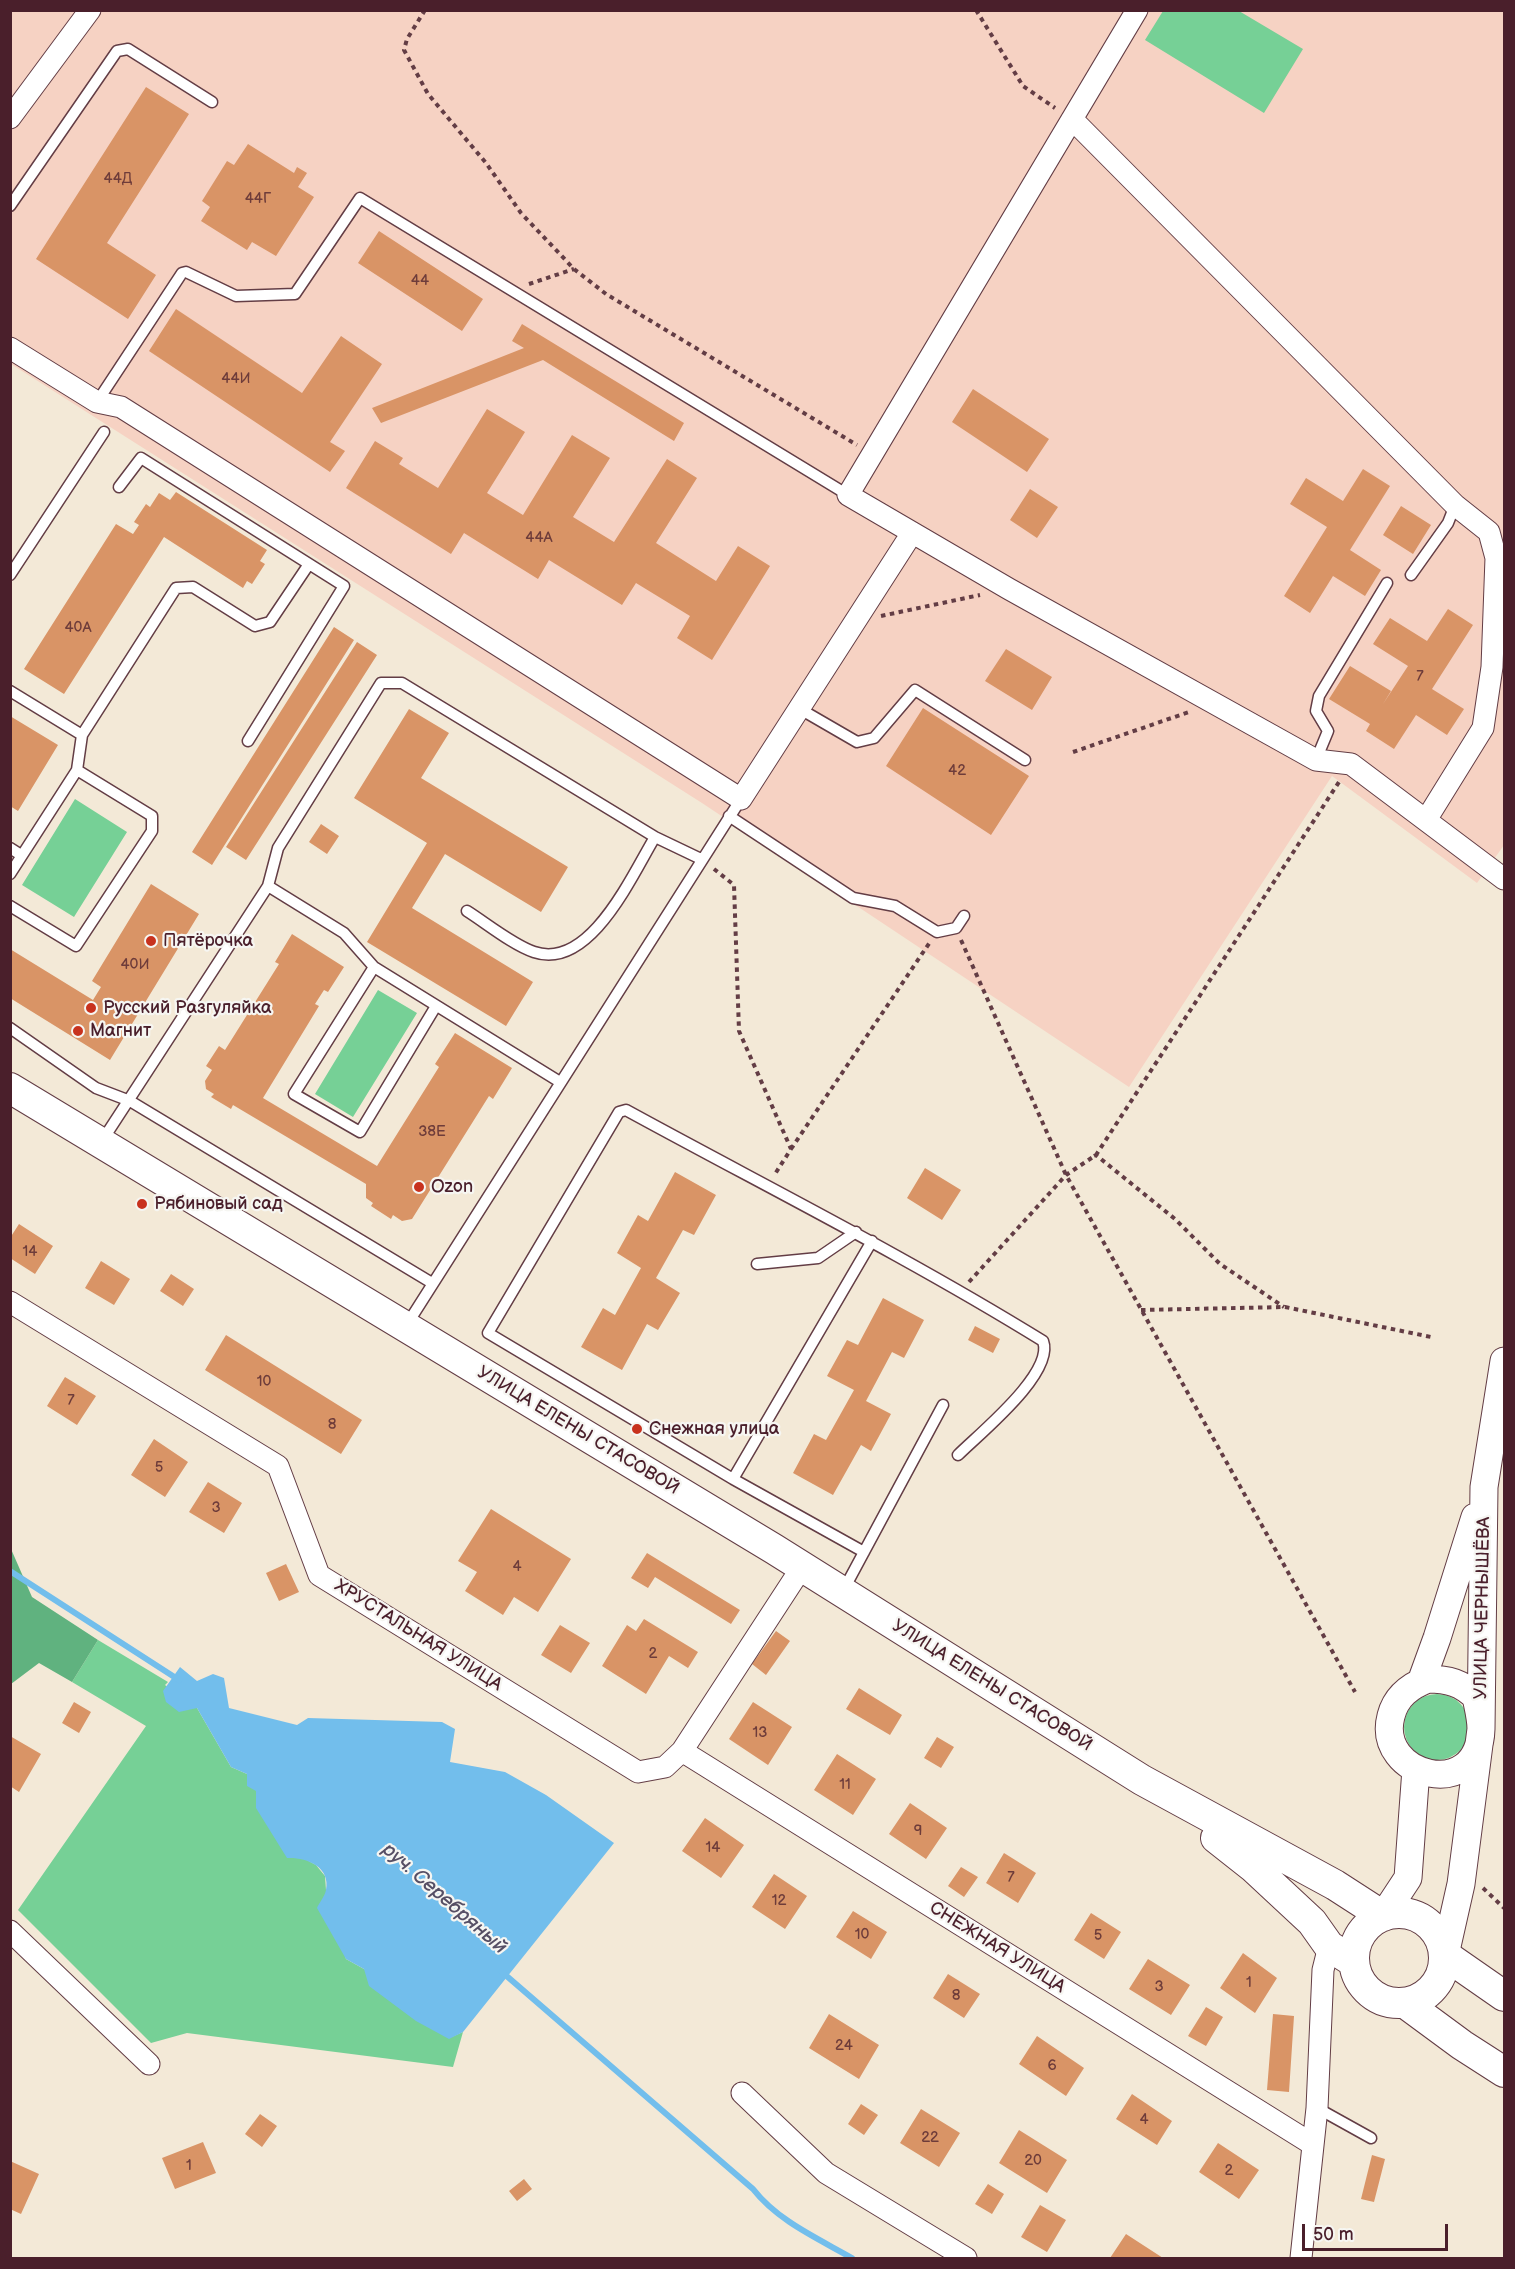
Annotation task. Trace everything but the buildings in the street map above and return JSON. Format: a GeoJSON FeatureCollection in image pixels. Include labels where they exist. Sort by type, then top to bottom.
{"type":"FeatureCollection","features":[{"type":"Feature","properties":{"kind":"main road","name":"УЛИЦА ЕЛЕНЫ СТАСОВОЙ"},"geometry":{"type":"LineString","coordinates":[[10,1088],[102,1141],[842,1591],[1142,1780],[1335,1885],[1383,1916]]}},
{"type":"Feature","properties":{"kind":"main road","name":"УЛИЦА ЕЛЕНЫ СТАСОВОЙ"},"geometry":{"type":"LineString","coordinates":[[1142,1780],[1254,1868],[1312,1922],[1329,1946],[1354,1962]]}},
{"type":"Feature","properties":{"kind":"main road"},"geometry":{"type":"LineString","coordinates":[[1397,1913],[1424,1920],[1442,1941],[1445,1955],[1439,1981],[1430,1992],[1405,2003],[1391,2003],[1377,1998],[1366,1989],[1358,1976],[1354,1962],[1355,1948],[1361,1934],[1370,1923],[1383,1916],[1397,1913]]}},
{"type":"Feature","properties":{"kind":"main road"},"geometry":{"type":"LineString","coordinates":[[1445,1955],[1504,1996]]}},
{"type":"Feature","properties":{"kind":"main road"},"geometry":{"type":"LineString","coordinates":[[1405,2003],[1462,2045],[1504,2072]]}},
{"type":"Feature","properties":{"kind":"street"},"geometry":{"type":"LineString","coordinates":[[10,118],[90,10]]}},
{"type":"Feature","properties":{"kind":"street"},"geometry":{"type":"LineString","coordinates":[[1137,10],[870,453],[848,495],[1008,589],[1316,760],[1351,764],[1504,879]]}},
{"type":"Feature","properties":{"kind":"street"},"geometry":{"type":"LineString","coordinates":[[1072,119],[1455,505],[1489,532],[1496,558],[1492,667],[1483,728],[1426,820]]}},
{"type":"Feature","properties":{"kind":"street"},"geometry":{"type":"LineString","coordinates":[[10,348],[96,402],[121,407],[735,808],[912,533]]}},
{"type":"Feature","properties":{"kind":"street","name":"ХРУСТАЛЬНАЯ УЛИЦА"},"geometry":{"type":"LineString","coordinates":[[10,1302],[278,1466],[319,1575],[638,1772],[665,1767],[682,1751]]}},
{"type":"Feature","properties":{"kind":"street","name":"УЛИЦА ЧЕРНЫШЁВА"},"geometry":{"type":"LineString","coordinates":[[1416,1769],[1436,1775],[1451,1773],[1464,1767],[1471,1760],[1481,1729],[1476,1697],[1469,1690],[1443,1679],[1421,1682],[1484,1487],[1504,1361]]}},
{"type":"Feature","properties":{"kind":"street","name":"УЛИЦА ЧЕРНЫШЁВА"},"geometry":{"type":"LineString","coordinates":[[1445,1955],[1461,1884],[1481,1729],[1484,1487]]}},
{"type":"Feature","properties":{"kind":"street"},"geometry":{"type":"LineString","coordinates":[[682,1751],[802,1567]]}},
{"type":"Feature","properties":{"kind":"street"},"geometry":{"type":"LineString","coordinates":[[1383,1916],[1408,1878],[1416,1769],[1397,1753],[1390,1738],[1389,1723],[1393,1707],[1402,1694],[1421,1682]]}},
{"type":"Feature","properties":{"kind":"street","name":"СНЕЖНАЯ УЛИЦА"},"geometry":{"type":"LineString","coordinates":[[682,1751],[1312,2144]]}},
{"type":"Feature","properties":{"kind":"street"},"geometry":{"type":"LineString","coordinates":[[10,1931],[149,2064]]}},
{"type":"Feature","properties":{"kind":"street"},"geometry":{"type":"LineString","coordinates":[[1301,2259],[1317,2108],[1323,1970],[1329,1946]]}},
{"type":"Feature","properties":{"kind":"street"},"geometry":{"type":"LineString","coordinates":[[742,2093],[826,2173],[966,2259]]}},
{"type":"Feature","properties":{"kind":"lane"},"geometry":{"type":"LineString","coordinates":[[10,206],[117,51],[128,49],[212,102]]}},
{"type":"Feature","properties":{"kind":"lane"},"geometry":{"type":"LineString","coordinates":[[96,402],[182,273],[186,272],[236,296],[295,294],[360,198],[848,495]]}},
{"type":"Feature","properties":{"kind":"lane"},"geometry":{"type":"LineString","coordinates":[[10,576],[104,432]]}},
{"type":"Feature","properties":{"kind":"lane"},"geometry":{"type":"LineString","coordinates":[[120,487],[141,458],[344,586],[248,741]]}},
{"type":"Feature","properties":{"kind":"lane"},"geometry":{"type":"LineString","coordinates":[[1411,575],[1448,523],[1455,505]]}},
{"type":"Feature","properties":{"kind":"lane"},"geometry":{"type":"LineString","coordinates":[[10,874],[77,770],[82,735],[176,588],[193,587],[255,626],[270,622],[309,564]]}},
{"type":"Feature","properties":{"kind":"lane"},"geometry":{"type":"LineString","coordinates":[[1316,760],[1328,730],[1316,711],[1319,696],[1387,583]]}},
{"type":"Feature","properties":{"kind":"lane"},"geometry":{"type":"LineString","coordinates":[[102,1141],[268,885],[278,848],[381,683],[392,681],[402,683],[655,837],[701,859]]}},
{"type":"Feature","properties":{"kind":"lane"},"geometry":{"type":"LineString","coordinates":[[800,709],[857,742],[874,738],[915,690],[1025,760]]}},
{"type":"Feature","properties":{"kind":"lane"},"geometry":{"type":"LineString","coordinates":[[10,691],[82,735]]}},
{"type":"Feature","properties":{"kind":"lane"},"geometry":{"type":"LineString","coordinates":[[10,906],[76,946],[152,831],[152,816],[77,770]]}},
{"type":"Feature","properties":{"kind":"lane"},"geometry":{"type":"LineString","coordinates":[[405,1327],[735,808],[853,898],[895,906],[937,932],[956,928],[964,916]]}},
{"type":"Feature","properties":{"kind":"lane"},"geometry":{"type":"LineString","coordinates":[[467,911],[532,952],[548,956],[567,952],[590,936],[607,916],[655,837]]}},
{"type":"Feature","properties":{"kind":"lane"},"geometry":{"type":"LineString","coordinates":[[10,848],[21,855]]}},
{"type":"Feature","properties":{"kind":"lane"},"geometry":{"type":"LineString","coordinates":[[268,885],[344,933],[374,967],[560,1082]]}},
{"type":"Feature","properties":{"kind":"lane"},"geometry":{"type":"LineString","coordinates":[[374,967],[294,1094],[360,1132],[436,1006]]}},
{"type":"Feature","properties":{"kind":"lane"},"geometry":{"type":"LineString","coordinates":[[10,1028],[96,1088],[130,1101],[432,1283]]}},
{"type":"Feature","properties":{"kind":"lane"},"geometry":{"type":"LineString","coordinates":[[864,1552],[733,1479],[488,1333],[619,1112],[626,1110],[872,1241],[1043,1341],[1045,1348],[1038,1369],[1025,1389],[958,1455]]}},
{"type":"Feature","properties":{"kind":"lane"},"geometry":{"type":"LineString","coordinates":[[757,1264],[818,1258],[856,1233]]}},
{"type":"Feature","properties":{"kind":"lane"},"geometry":{"type":"LineString","coordinates":[[733,1479],[872,1241]]}},
{"type":"Feature","properties":{"kind":"lane"},"geometry":{"type":"LineString","coordinates":[[842,1591],[943,1405]]}},
{"type":"Feature","properties":{"kind":"lane"},"geometry":{"type":"LineString","coordinates":[[1317,2108],[1371,2138]]}},
{"type":"Feature","properties":{"kind":"path"},"geometry":{"type":"LineString","coordinates":[[425,10],[407,39],[404,50],[428,94],[486,163],[521,213],[574,269],[606,294],[870,453]]}},
{"type":"Feature","properties":{"kind":"path"},"geometry":{"type":"LineString","coordinates":[[976,10],[1023,86],[1072,119]]}},
{"type":"Feature","properties":{"kind":"path"},"geometry":{"type":"LineString","coordinates":[[511,290],[574,269]]}},
{"type":"Feature","properties":{"kind":"path"},"geometry":{"type":"LineString","coordinates":[[857,621],[1008,589]]}},
{"type":"Feature","properties":{"kind":"path"},"geometry":{"type":"LineString","coordinates":[[1073,753],[1215,703]]}},
{"type":"Feature","properties":{"kind":"path"},"geometry":{"type":"LineString","coordinates":[[961,1291],[1066,1175],[1096,1155],[1351,764]]}},
{"type":"Feature","properties":{"kind":"path"},"geometry":{"type":"LineString","coordinates":[[701,859],[734,885],[739,1031],[791,1149]]}},
{"type":"Feature","properties":{"kind":"path"},"geometry":{"type":"LineString","coordinates":[[956,928],[1066,1175],[1355,1692]]}},
{"type":"Feature","properties":{"kind":"path"},"geometry":{"type":"LineString","coordinates":[[767,1186],[937,932]]}},
{"type":"Feature","properties":{"kind":"path"},"geometry":{"type":"LineString","coordinates":[[1096,1155],[1175,1220],[1220,1264],[1285,1307]]}},
{"type":"Feature","properties":{"kind":"path"},"geometry":{"type":"LineString","coordinates":[[1141,1310],[1285,1307],[1431,1337]]}},
{"type":"Feature","properties":{"kind":"path"},"geometry":{"type":"LineString","coordinates":[[1481,1885],[1504,1908]]}},
{"type":"Feature","properties":{"kind":"shaded area"},"geometry":{"type":"Polygon","coordinates":[[[10,11],[1504,11],[1504,845],[1477,883],[1332,776],[1129,1087],[702,803],[11,364],[10,11]]]}},
{"type":"Feature","properties":{"kind":"green space"},"geometry":{"type":"Polygon","coordinates":[[[1163,11],[1239,11],[1303,49],[1264,113],[1145,40],[1163,11]]]}},
{"type":"Feature","properties":{"kind":"green space"},"geometry":{"type":"Polygon","coordinates":[[[75,799],[127,832],[74,917],[22,885],[75,799]]]}},
{"type":"Feature","properties":{"kind":"green space"},"geometry":{"type":"Polygon","coordinates":[[[378,990],[417,1013],[353,1117],[315,1094],[378,990]]]}},
{"type":"Feature","properties":{"kind":"green space"},"geometry":{"type":"Polygon","coordinates":[[[11,1549],[32,1597],[98,1640],[72,1682],[39,1663],[11,1684],[11,1549]]]}},
{"type":"Feature","properties":{"kind":"green space"},"geometry":{"type":"Polygon","coordinates":[[[98,1640],[168,1682],[165,1685],[197,1708],[231,1767],[247,1774],[303,1858],[316,1865],[325,1876],[326,1890],[346,1959],[364,1969],[449,2038],[463,2032],[453,2067],[187,2033],[151,2043],[18,1910],[146,1726],[72,1682],[98,1640]]]}},
{"type":"Feature","properties":{"kind":"green space"},"geometry":{"type":"Polygon","coordinates":[[[1437,1694],[1450,1697],[1460,1704],[1467,1714],[1470,1727],[1467,1740],[1460,1750],[1450,1757],[1437,1760],[1424,1757],[1414,1750],[1407,1740],[1404,1727],[1407,1714],[1414,1704],[1424,1697],[1437,1694]]]}},
{"type":"Feature","properties":{"kind":"water"},"geometry":{"type":"Polygon","coordinates":[[[180,1667],[197,1681],[213,1674],[224,1678],[229,1708],[297,1725],[308,1718],[442,1722],[455,1729],[450,1762],[505,1772],[546,1795],[614,1843],[463,2032],[449,2039],[416,2021],[369,1986],[364,1969],[346,1959],[317,1908],[326,1890],[325,1875],[321,1869],[309,1861],[287,1858],[256,1808],[256,1791],[247,1786],[247,1774],[231,1767],[197,1708],[179,1712],[166,1702],[163,1691],[180,1667]]]}},
{"type":"Feature","properties":{"kind":"waterway","name":"руч. Серебряный"},"geometry":{"type":"LineString","coordinates":[[10,1571],[179,1680]]}},
{"type":"Feature","properties":{"kind":"waterway","name":"руч. Серебряный"},"geometry":{"type":"LineString","coordinates":[[502,1972],[786,2220],[852,2258]]}},
{"type":"Feature","properties":{"kind":"place","name":"Пятёрочка"},"geometry":{"type":"Point","coordinates":[151,941]}},
{"type":"Feature","properties":{"kind":"place","name":"Русский Разгуляйка"},"geometry":{"type":"Point","coordinates":[91,1008]}},
{"type":"Feature","properties":{"kind":"place","name":"Магнит"},"geometry":{"type":"Point","coordinates":[78,1031]}},
{"type":"Feature","properties":{"kind":"place","name":"Ozon"},"geometry":{"type":"Point","coordinates":[419,1187]}},
{"type":"Feature","properties":{"kind":"place","name":"Рябиновый сад"},"geometry":{"type":"Point","coordinates":[142,1204]}},
{"type":"Feature","properties":{"kind":"place","name":"Снежная улица"},"geometry":{"type":"Point","coordinates":[637,1429]}}]}
